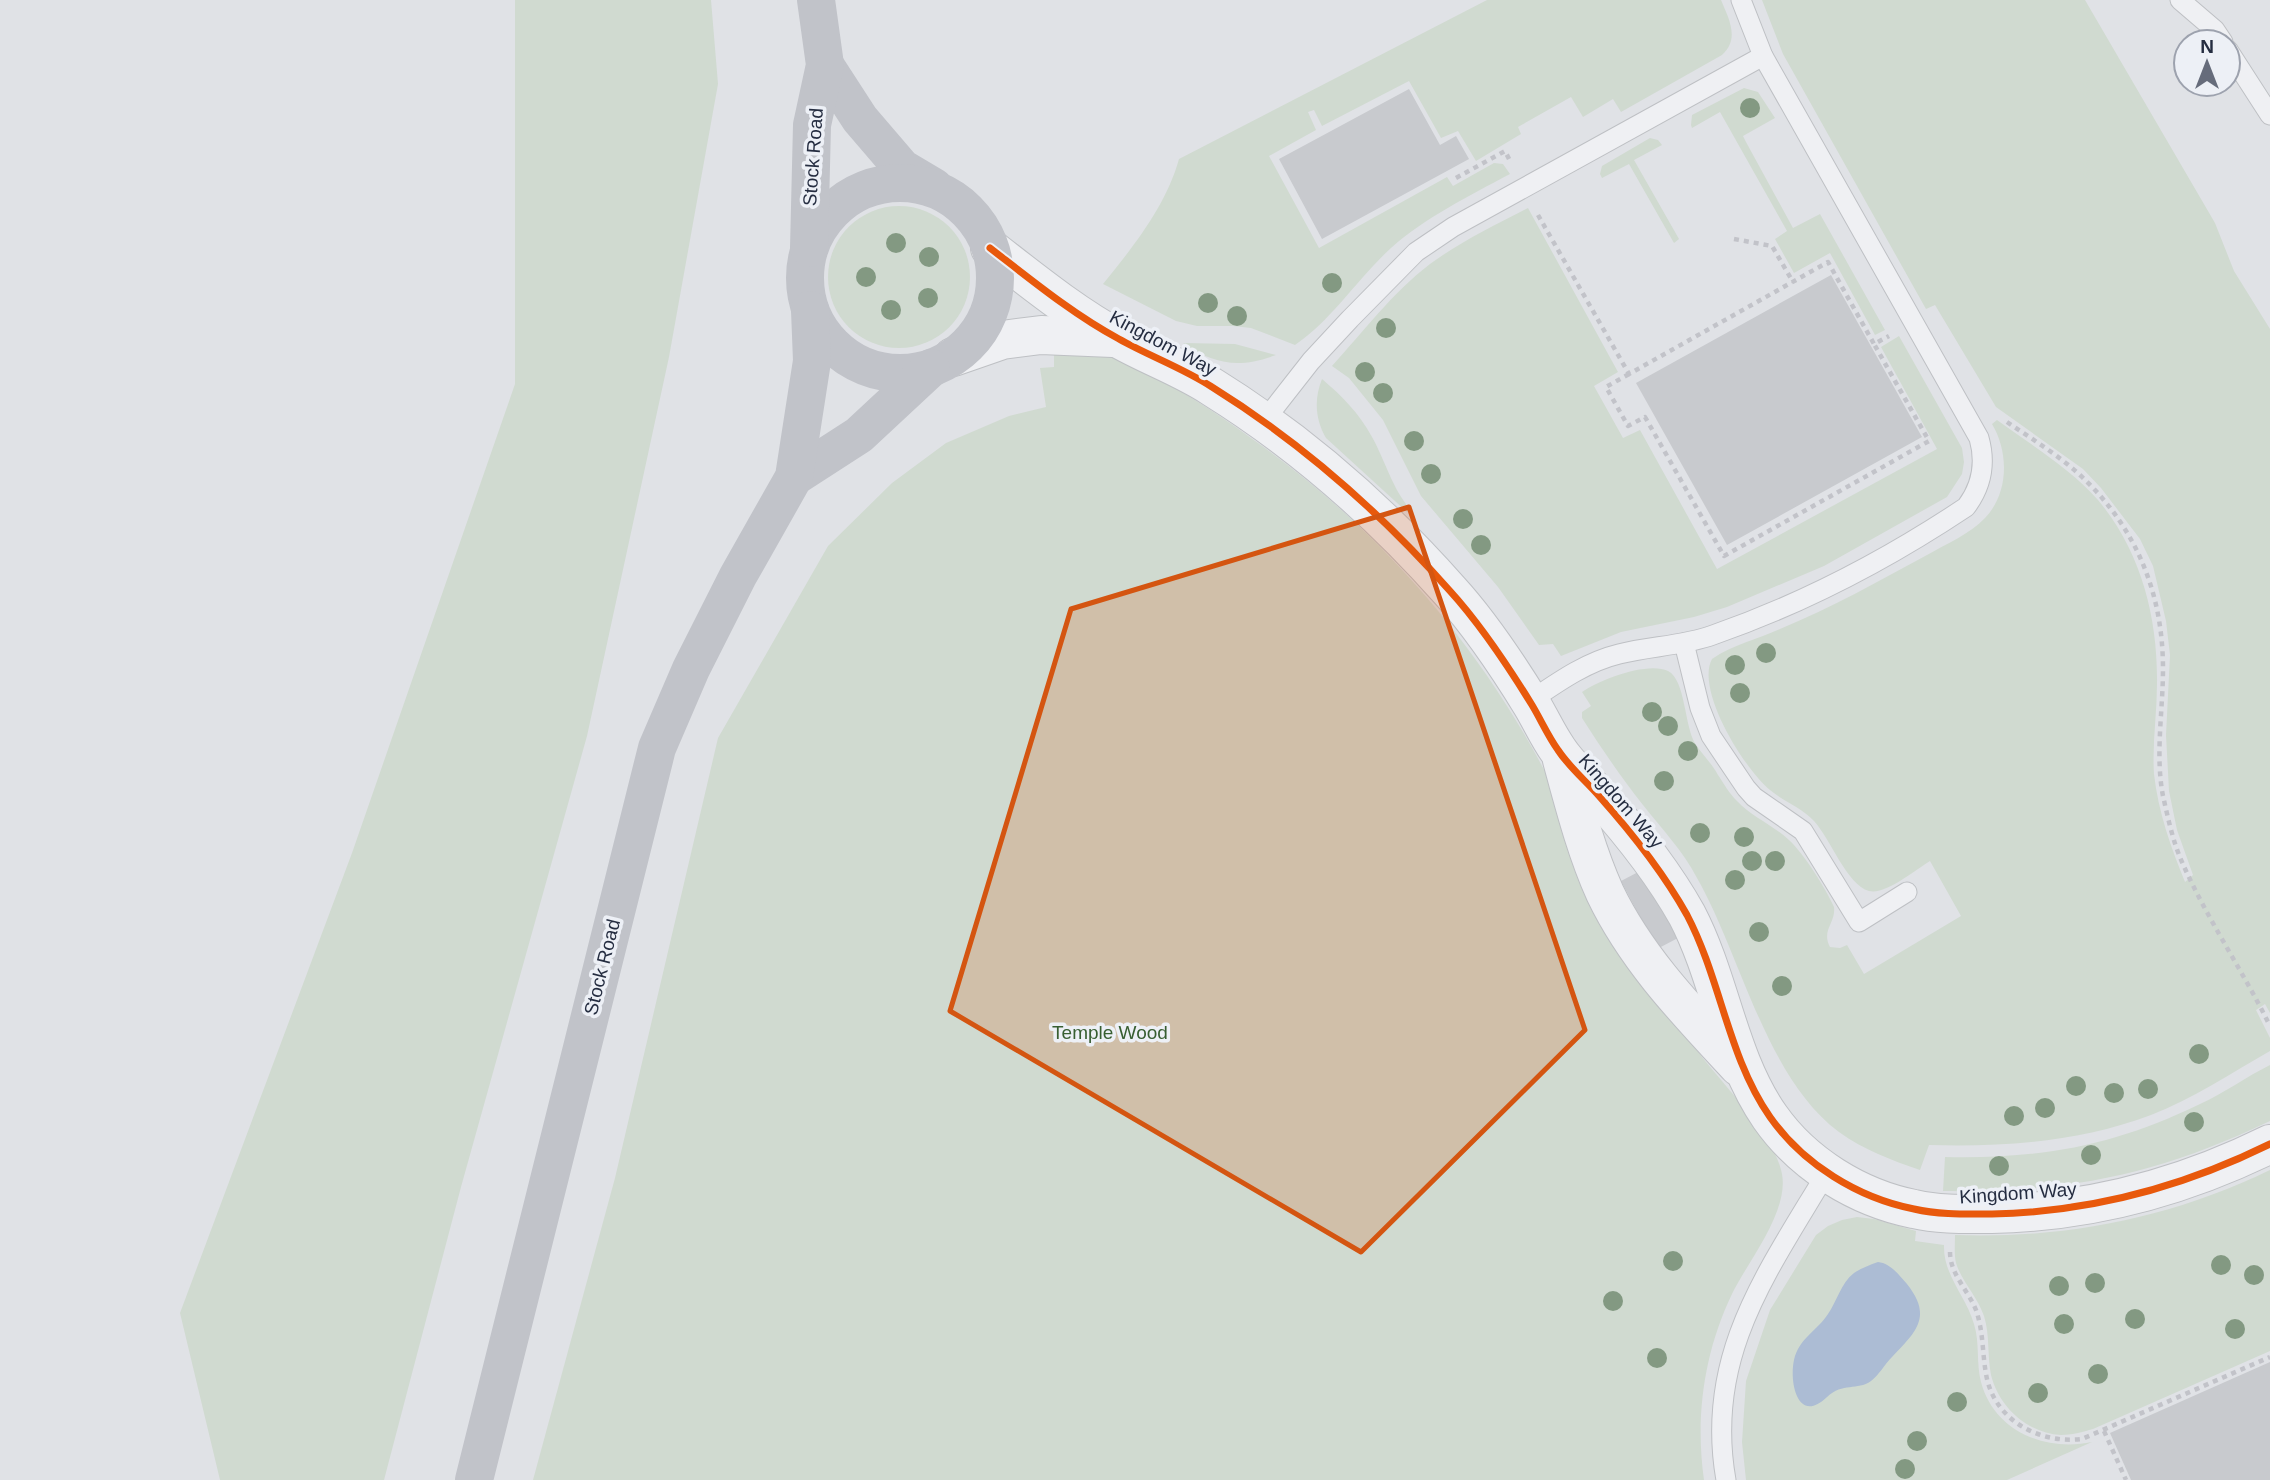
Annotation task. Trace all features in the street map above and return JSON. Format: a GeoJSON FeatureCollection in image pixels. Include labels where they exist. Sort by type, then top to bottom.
{"type":"FeatureCollection","features":[{"type":"Feature","properties":{"kind":"main road","name":"Stock Road"},"geometry":{"type":"LineString","coordinates":[[808,250],[812,125],[825,65],[816,0]]}},
{"type":"Feature","properties":{"kind":"main road","name":"Stock Road"},"geometry":{"type":"LineString","coordinates":[[825,65],[860,119],[902,168],[942,193]]}},
{"type":"Feature","properties":{"kind":"main road"},"geometry":{"type":"LineString","coordinates":[[893,183],[919,184],[942,193],[963,207],[979,226],[990,248],[995,273],[993,298],[985,321],[971,341],[942,363],[907,373],[882,372],[859,364],[838,351],[821,332],[810,310],[804,286],[808,250],[816,233],[828,216],[846,200],[869,188],[893,183]]}},
{"type":"Feature","properties":{"kind":"main road","name":"Stock Road"},"geometry":{"type":"LineString","coordinates":[[474,1480],[657,748],[691,669],[738,576],[794,477],[812,361],[810,310]]}},
{"type":"Feature","properties":{"kind":"main road","name":"Stock Road"},"geometry":{"type":"LineString","coordinates":[[794,477],[859,435],[942,363]]}},
{"type":"Feature","properties":{"kind":"street","name":"Kingdom Way"},"geometry":{"type":"LineString","coordinates":[[990,248],[1115,338],[1208,384],[1319,462],[1371,509],[1454,595],[1530,701],[1560,754],[1650,856],[1672,890],[1700,942],[1745,1073],[1773,1122],[1812,1162],[1872,1195],[1912,1209],[1948,1214],[2020,1213],[2074,1207],[2161,1188],[2236,1161],[2270,1144]]}},
{"type":"Feature","properties":{"kind":"street","name":"Kingdom Way"},"geometry":{"type":"LineString","coordinates":[[942,363],[1002,341],[1041,335],[1115,338]]}},
{"type":"Feature","properties":{"kind":"street","name":"Kingdom Way"},"geometry":{"type":"LineString","coordinates":[[1560,754],[1577,814],[1605,892],[1626,928],[1684,1010],[1745,1073]]}},
{"type":"Feature","properties":{"kind":"lane"},"geometry":{"type":"LineString","coordinates":[[1530,701],[1565,677],[1598,660],[1684,643],[1756,619],[1812,594],[1944,522],[1966,507],[1973,498],[1982,470],[1983,454],[1979,438],[1763,56],[1741,0]]}},
{"type":"Feature","properties":{"kind":"lane"},"geometry":{"type":"LineString","coordinates":[[2180,0],[2214,28]]}},
{"type":"Feature","properties":{"kind":"lane"},"geometry":{"type":"LineString","coordinates":[[1264,421],[1311,362],[1416,252],[1465,220],[1763,56]]}},
{"type":"Feature","properties":{"kind":"lane"},"geometry":{"type":"LineString","coordinates":[[2242,72],[2270,115]]}},
{"type":"Feature","properties":{"kind":"lane"},"geometry":{"type":"LineString","coordinates":[[1684,643],[1700,708],[1711,736],[1754,797],[1803,831],[1859,922],[1907,892]]}},
{"type":"Feature","properties":{"kind":"lane"},"geometry":{"type":"LineString","coordinates":[[1726,1480],[1722,1413],[1735,1339],[1754,1294],[1827,1172]]}},
{"type":"Feature","properties":{"kind":"path"},"geometry":{"type":"LineString","coordinates":[[1455,178],[1505,151],[1515,171]]}},
{"type":"Feature","properties":{"kind":"path"},"geometry":{"type":"LineString","coordinates":[[1533,205],[1629,374]]}},
{"type":"Feature","properties":{"kind":"path"},"geometry":{"type":"LineString","coordinates":[[1734,239],[1772,246],[1793,282]]}},
{"type":"Feature","properties":{"kind":"path"},"geometry":{"type":"LineString","coordinates":[[1828,262],[1929,441],[1724,556],[1645,417],[1628,426],[1606,387],[1629,374],[1828,262]]}},
{"type":"Feature","properties":{"kind":"path"},"geometry":{"type":"LineString","coordinates":[[1874,344],[1896,332]]}},
{"type":"Feature","properties":{"kind":"path"},"geometry":{"type":"LineString","coordinates":[[1997,415],[2078,473],[2098,493],[2119,520],[2144,566],[2154,591],[2162,639],[2160,768],[2172,829],[2181,860],[2270,1026]]}},
{"type":"Feature","properties":{"kind":"path"},"geometry":{"type":"LineString","coordinates":[[1950,1249],[1951,1267],[1969,1295],[1979,1320],[1987,1383],[2002,1410],[2024,1429],[2048,1438],[2082,1439],[2104,1431],[2270,1357]]}},
{"type":"Feature","properties":{"kind":"path"},"geometry":{"type":"LineString","coordinates":[[2104,1431],[2126,1480]]}},
{"type":"Feature","properties":{"kind":"highlighted area"},"geometry":{"type":"Polygon","coordinates":[[[1409,507],[1585,1030],[1361,1252],[950,1011],[1071,609],[1409,507]]]}},
{"type":"Feature","properties":{"kind":"green space"},"geometry":{"type":"Polygon","coordinates":[[[515,0],[711,0],[718,84],[669,357],[587,736],[461,1187],[384,1480],[220,1480],[180,1313],[352,853],[515,384],[515,0]]]}},
{"type":"Feature","properties":{"kind":"green space"},"geometry":{"type":"Polygon","coordinates":[[[1487,0],[1721,0],[1730,22],[1732,36],[1722,55],[1621,112],[1613,99],[1583,117],[1571,97],[1518,127],[1521,134],[1476,161],[1458,131],[1441,138],[1409,81],[1322,126],[1314,110],[1308,112],[1316,130],[1269,156],[1319,248],[1447,177],[1453,186],[1494,163],[1503,164],[1510,174],[1448,208],[1404,237],[1379,260],[1321,324],[1295,345],[1251,328],[1197,326],[1176,321],[1103,284],[1137,241],[1157,209],[1179,159],[1487,0]]]}},
{"type":"Feature","properties":{"kind":"green space"},"geometry":{"type":"Polygon","coordinates":[[[1762,0],[2085,0],[2215,223],[2234,271],[2270,329],[2270,1013],[2265,1004],[2256,1010],[2270,1038],[2270,1051],[2212,1085],[2151,1115],[2097,1131],[2042,1141],[1929,1145],[1920,1170],[1868,1149],[1839,1132],[1814,1109],[1792,1080],[1774,1048],[1713,909],[1691,868],[1627,784],[1582,718],[1582,712],[1591,706],[1582,692],[1600,682],[1649,668],[1668,671],[1674,676],[1682,694],[1696,745],[1737,801],[1789,840],[1807,862],[1834,907],[1827,936],[1830,947],[1840,948],[1847,945],[1864,974],[1961,916],[1930,861],[1892,886],[1876,891],[1869,891],[1853,880],[1814,821],[1770,790],[1736,748],[1716,709],[1710,690],[1709,673],[1712,659],[1720,654],[1836,603],[1979,524],[1993,508],[2002,485],[2004,459],[1998,435],[1992,424],[1997,420],[2063,467],[2087,488],[2113,520],[2136,563],[2150,610],[2157,659],[2154,740],[2156,788],[2166,829],[2185,882],[2193,875],[2177,830],[2169,791],[2166,735],[2170,655],[2166,621],[2153,566],[2140,539],[2083,469],[1996,407],[1935,305],[1926,309],[1783,54],[1762,0]]]}},
{"type":"Feature","properties":{"kind":"green space"},"geometry":{"type":"Polygon","coordinates":[[[1744,88],[1758,92],[1775,118],[1743,136],[1793,228],[1820,214],[1885,330],[1875,335],[1830,253],[1794,273],[1775,239],[1787,231],[1720,112],[1692,128],[1692,115],[1744,88]]]}},
{"type":"Feature","properties":{"kind":"green space"},"geometry":{"type":"Polygon","coordinates":[[[1650,138],[1658,140],[1662,145],[1634,160],[1679,239],[1674,243],[1629,164],[1602,178],[1600,174],[1602,166],[1650,138]]]}},
{"type":"Feature","properties":{"kind":"green space"},"geometry":{"type":"Polygon","coordinates":[[[899,206],[926,211],[950,226],[965,250],[970,277],[965,304],[950,328],[926,343],[899,348],[872,343],[848,328],[833,304],[828,277],[833,250],[848,226],[872,211],[899,206]]]}},
{"type":"Feature","properties":{"kind":"green space"},"geometry":{"type":"Polygon","coordinates":[[[1528,208],[1618,372],[1594,386],[1623,438],[1640,430],[1717,569],[1937,449],[1881,347],[1899,336],[1962,448],[1962,474],[1947,497],[1824,566],[1727,607],[1694,617],[1621,632],[1561,656],[1553,644],[1539,645],[1498,587],[1421,496],[1383,420],[1349,378],[1332,366],[1416,275],[1465,241],[1528,208]]]}},
{"type":"Feature","properties":{"kind":"green space"},"geometry":{"type":"Polygon","coordinates":[[[1235,344],[1276,355],[1250,362],[1228,362],[1207,357],[1183,345],[1235,344]]]}},
{"type":"Feature","properties":{"kind":"green space","name":"Temple Wood"},"geometry":{"type":"Polygon","coordinates":[[[1054,347],[1118,359],[1168,384],[1210,410],[1295,471],[1337,506],[1415,584],[1451,626],[1514,716],[1681,1026],[1767,1139],[1777,1157],[1783,1189],[1766,1236],[1722,1316],[1708,1362],[1701,1433],[1704,1480],[533,1480],[615,1178],[718,738],[828,546],[892,483],[946,443],[1009,416],[1046,407],[1040,368],[1054,367],[1054,347]]]}},
{"type":"Feature","properties":{"kind":"green space"},"geometry":{"type":"Polygon","coordinates":[[[1322,379],[1362,420],[1398,492],[1410,509],[1407,512],[1326,438],[1317,409],[1322,379]]]}},
{"type":"Feature","properties":{"kind":"green space"},"geometry":{"type":"Polygon","coordinates":[[[2270,1065],[2270,1121],[2229,1140],[2150,1167],[2072,1184],[1988,1191],[1943,1191],[1945,1157],[2045,1152],[2107,1140],[2200,1104],[2270,1065]]]}},
{"type":"Feature","properties":{"kind":"green space"},"geometry":{"type":"Polygon","coordinates":[[[2270,1170],[2270,1351],[2093,1429],[2077,1433],[2061,1435],[2037,1429],[2026,1424],[2008,1408],[1991,1375],[1984,1316],[1956,1263],[1955,1235],[2037,1233],[2117,1222],[2194,1201],[2270,1170]]]}},
{"type":"Feature","properties":{"kind":"green space"},"geometry":{"type":"Polygon","coordinates":[[[1857,1217],[1916,1231],[1915,1241],[1944,1245],[1947,1266],[1974,1324],[1981,1382],[1997,1413],[2009,1425],[2024,1434],[2057,1444],[2092,1442],[2007,1480],[1746,1480],[1742,1442],[1746,1381],[1770,1310],[1816,1235],[1828,1226],[1857,1217]]]}},
{"type":"Feature","properties":{"kind":"water"},"geometry":{"type":"Polygon","coordinates":[[[1878,1262],[1894,1270],[1915,1296],[1920,1315],[1914,1332],[1871,1381],[1833,1392],[1817,1404],[1802,1404],[1793,1379],[1796,1352],[1824,1320],[1850,1277],[1878,1262]]]}},
{"type":"Feature","properties":{"kind":"building"},"geometry":{"type":"Polygon","coordinates":[[[1409,89],[1440,145],[1456,136],[1469,159],[1322,239],[1279,159],[1409,89]]]}},
{"type":"Feature","properties":{"kind":"building"},"geometry":{"type":"Polygon","coordinates":[[[1831,275],[1922,437],[1727,545],[1636,383],[1831,275]]]}},
{"type":"Feature","properties":{"kind":"building"},"geometry":{"type":"Polygon","coordinates":[[[1642,870],[1678,938],[1657,949],[1621,881],[1642,870]]]}},
{"type":"Feature","properties":{"kind":"building"},"geometry":{"type":"Polygon","coordinates":[[[2270,1362],[2270,1480],[2131,1480],[2110,1433],[2270,1362]]]}},
{"type":"Feature","properties":{"kind":"cycle path"},"geometry":{"type":"LineString","coordinates":[[990,248],[1085,319],[1201,380],[1277,431],[1368,507],[1450,591],[1504,661],[1562,756],[1623,824],[1668,883],[1699,940],[1734,1044],[1756,1094],[1783,1134],[1815,1164],[1853,1187],[1893,1204],[1953,1214],[1992,1214],[2065,1208],[2135,1194],[2204,1173],[2270,1144]]}}]}
